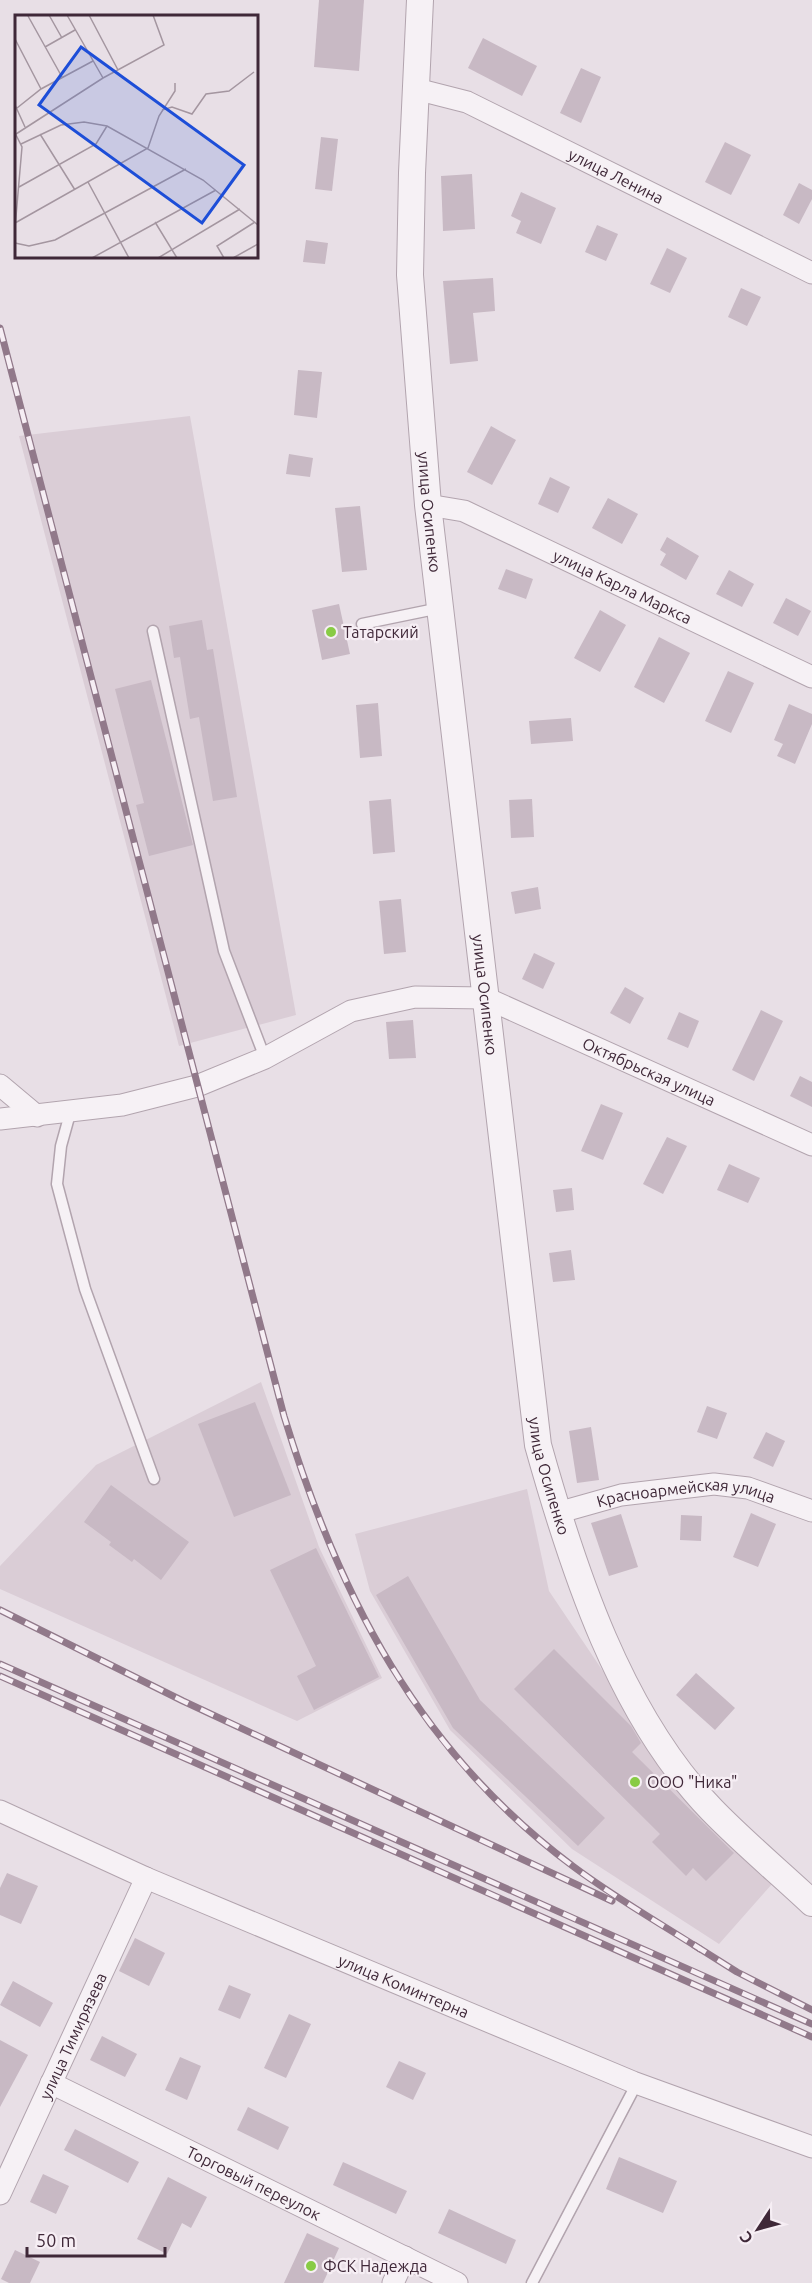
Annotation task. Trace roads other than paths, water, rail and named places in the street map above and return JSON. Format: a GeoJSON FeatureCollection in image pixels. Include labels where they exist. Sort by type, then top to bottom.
{"type":"FeatureCollection","features":[{"type":"Feature","properties":{"kind":"street","name":"улица Осипенко"},"geometry":{"type":"LineString","coordinates":[[420,0],[412,173],[411,275],[428,505],[538,1445],[557,1514],[613,1660],[654,1732],[673,1762],[711,1809],[812,1903]]}},
{"type":"Feature","properties":{"kind":"street","name":"улица Ленина"},"geometry":{"type":"LineString","coordinates":[[416,89],[467,102],[812,273]]}},
{"type":"Feature","properties":{"kind":"street","name":"улица Карла Маркса"},"geometry":{"type":"LineString","coordinates":[[428,505],[464,511],[812,677]]}},
{"type":"Feature","properties":{"kind":"street"},"geometry":{"type":"LineString","coordinates":[[0,1119],[122,1105],[197,1086],[265,1058],[351,1011],[415,997],[486,998]]}},
{"type":"Feature","properties":{"kind":"street","name":"Октябрьская улица"},"geometry":{"type":"LineString","coordinates":[[486,998],[812,1145]]}},
{"type":"Feature","properties":{"kind":"street"},"geometry":{"type":"LineString","coordinates":[[0,1085],[37,1116]]}},
{"type":"Feature","properties":{"kind":"street","name":"Красноармейская улица"},"geometry":{"type":"LineString","coordinates":[[557,1514],[621,1495],[714,1484],[748,1488],[812,1511]]}},
{"type":"Feature","properties":{"kind":"street","name":"улица Коминтерна"},"geometry":{"type":"LineString","coordinates":[[0,1811],[146,1878],[637,2084],[812,2147]]}},
{"type":"Feature","properties":{"kind":"street","name":"улица Тимирязева"},"geometry":{"type":"LineString","coordinates":[[0,2194],[146,1878]]}},
{"type":"Feature","properties":{"kind":"street","name":"Торговый переулок"},"geometry":{"type":"LineString","coordinates":[[51,2083],[457,2283]]}},
{"type":"Feature","properties":{"kind":"street"},"geometry":{"type":"LineString","coordinates":[[393,2283],[405,2257]]}},
{"type":"Feature","properties":{"kind":"lane"},"geometry":{"type":"LineString","coordinates":[[362,624],[440,608]]}},
{"type":"Feature","properties":{"kind":"lane"},"geometry":{"type":"LineString","coordinates":[[153,630],[224,951],[265,1058]]}},
{"type":"Feature","properties":{"kind":"lane"},"geometry":{"type":"LineString","coordinates":[[71,1110],[61,1146],[57,1184],[85,1289],[154,1479]]}},
{"type":"Feature","properties":{"kind":"lane"},"geometry":{"type":"LineString","coordinates":[[532,2283],[637,2084]]}},
{"type":"Feature","properties":{"kind":"railway"},"geometry":{"type":"LineString","coordinates":[[0,328],[284,1416],[306,1483],[331,1547],[359,1608],[392,1666],[429,1721],[471,1773],[519,1822],[574,1867],[700,1949]]}},
{"type":"Feature","properties":{"kind":"railway"},"geometry":{"type":"LineString","coordinates":[[0,1610],[183,1701],[612,1901]]}},
{"type":"Feature","properties":{"kind":"railway"},"geometry":{"type":"LineString","coordinates":[[0,1664],[812,2024]]}},
{"type":"Feature","properties":{"kind":"railway"},"geometry":{"type":"LineString","coordinates":[[0,1676],[812,2037]]}},
{"type":"Feature","properties":{"kind":"railway"},"geometry":{"type":"LineString","coordinates":[[694,1945],[737,1972],[812,2010]]}},
{"type":"Feature","properties":{"kind":"place","name":"Татарский"},"geometry":{"type":"Point","coordinates":[331,632]}},
{"type":"Feature","properties":{"kind":"place","name":"ООО \"Ника\""},"geometry":{"type":"Point","coordinates":[635,1782]}},
{"type":"Feature","properties":{"kind":"place","name":"ФСК Надежда"},"geometry":{"type":"Point","coordinates":[311,2266]}}]}
